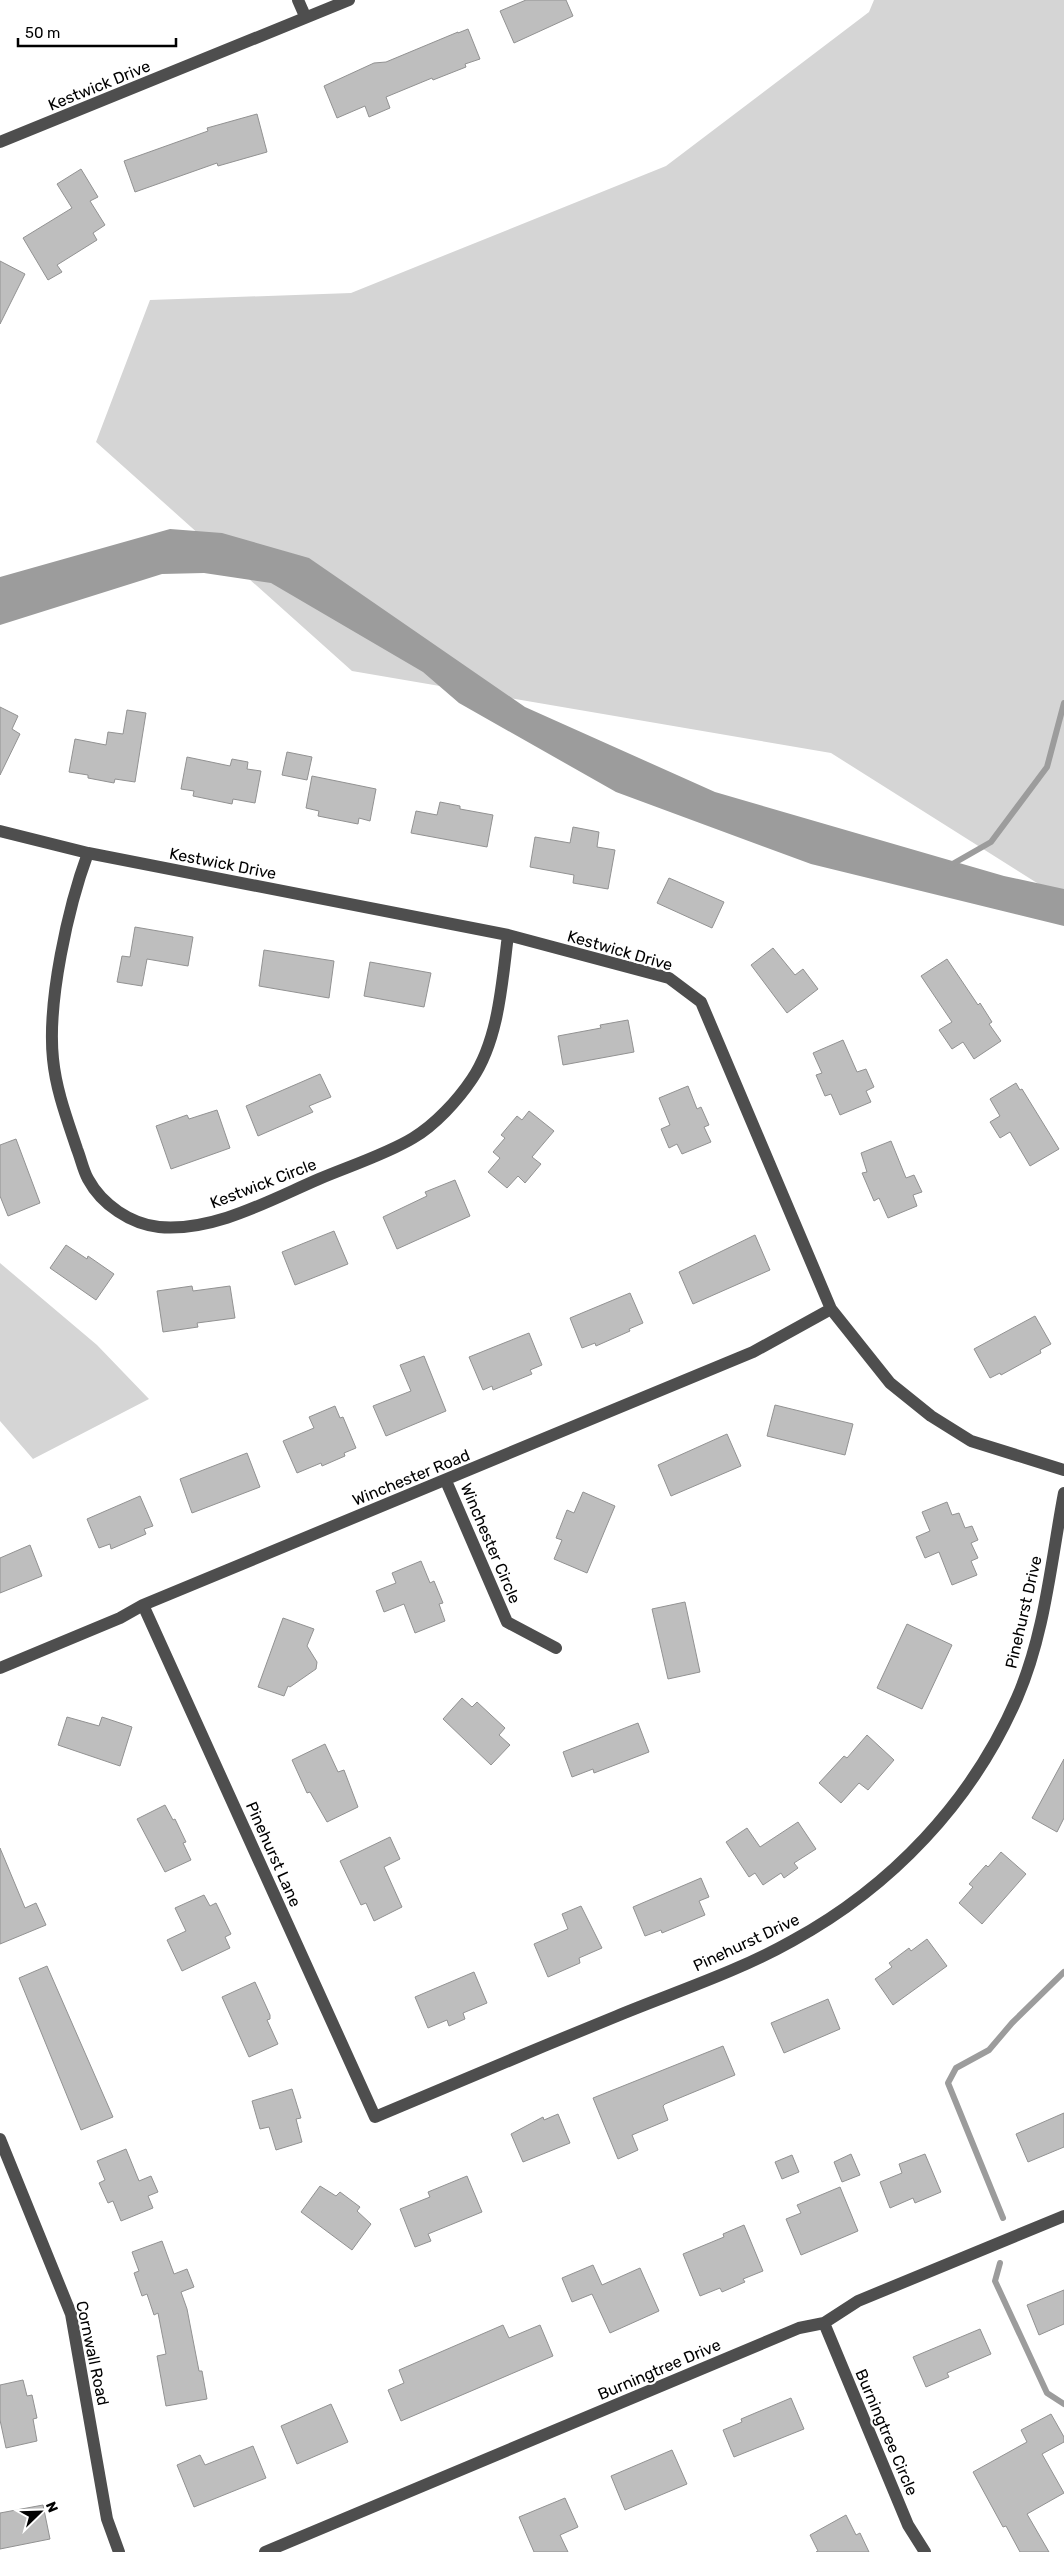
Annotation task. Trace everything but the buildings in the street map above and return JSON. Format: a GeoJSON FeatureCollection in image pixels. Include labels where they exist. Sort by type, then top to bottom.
{"type":"FeatureCollection","features":[{"type":"Feature","properties":{"kind":"street"},"geometry":{"type":"LineString","coordinates":[[298,0],[305,16]]}},
{"type":"Feature","properties":{"kind":"street","name":"Kestwick Drive"},"geometry":{"type":"LineString","coordinates":[[0,142],[253,40],[305,16],[349,0]]}},
{"type":"Feature","properties":{"kind":"street","name":"Kestwick Drive"},"geometry":{"type":"LineString","coordinates":[[0,831],[88,853],[508,935],[669,978],[701,1002],[831,1309],[890,1384],[931,1416],[971,1441],[1064,1470]]}},
{"type":"Feature","properties":{"kind":"street","name":"Kestwick Circle"},"geometry":{"type":"LineString","coordinates":[[88,853],[76,886],[58,980],[53,1018],[53,1059],[61,1102],[88,1180],[118,1212],[133,1221],[157,1227],[179,1228],[253,1208],[414,1138],[454,1102],[474,1077],[490,1040],[502,980],[508,935]]}},
{"type":"Feature","properties":{"kind":"street","name":"Winchester Road"},"geometry":{"type":"LineString","coordinates":[[0,1668],[120,1618],[143,1605],[446,1481],[753,1352],[831,1309]]}},
{"type":"Feature","properties":{"kind":"street","name":"Winchester Circle"},"geometry":{"type":"LineString","coordinates":[[446,1481],[507,1622],[556,1648]]}},
{"type":"Feature","properties":{"kind":"street","name":"Pinehurst Drive"},"geometry":{"type":"LineString","coordinates":[[375,2117],[756,1959],[840,1912],[885,1877],[922,1841],[961,1795],[996,1742],[1017,1697],[1031,1661],[1048,1586],[1064,1493]]}},
{"type":"Feature","properties":{"kind":"street","name":"Pinehurst Lane"},"geometry":{"type":"LineString","coordinates":[[143,1605],[375,2117]]}},
{"type":"Feature","properties":{"kind":"street","name":"Cornwall Road"},"geometry":{"type":"LineString","coordinates":[[0,2140],[72,2314],[107,2519],[119,2552]]}},
{"type":"Feature","properties":{"kind":"street","name":"Burningtree Drive"},"geometry":{"type":"LineString","coordinates":[[265,2552],[799,2328],[824,2323],[858,2301],[1064,2216]]}},
{"type":"Feature","properties":{"kind":"street","name":"Burningtree Circle"},"geometry":{"type":"LineString","coordinates":[[824,2323],[908,2525],[925,2552]]}},
{"type":"Feature","properties":{"kind":"shaded area"},"geometry":{"type":"Polygon","coordinates":[[[874,0],[1064,0],[1064,900],[831,753],[352,671],[96,442],[150,300],[351,293],[666,166],[869,12],[874,0]]]}},
{"type":"Feature","properties":{"kind":"shaded area"},"geometry":{"type":"Polygon","coordinates":[[[170,529],[222,533],[309,558],[525,707],[715,792],[1004,876],[1064,889],[1064,926],[811,864],[616,792],[459,703],[423,672],[271,583],[204,573],[162,574],[0,625],[0,577],[170,529]]]}},
{"type":"Feature","properties":{"kind":"shaded area"},"geometry":{"type":"Polygon","coordinates":[[[0,1263],[97,1345],[149,1399],[33,1459],[0,1421],[0,1263]]]}},
{"type":"Feature","properties":{"kind":"waterway"},"geometry":{"type":"LineString","coordinates":[[949,866],[991,842],[1047,767],[1064,703]]}},
{"type":"Feature","properties":{"kind":"waterway"},"geometry":{"type":"LineString","coordinates":[[1003,2218],[948,2083],[956,2068],[989,2050],[1012,2023],[1064,1972]]}},
{"type":"Feature","properties":{"kind":"waterway"},"geometry":{"type":"LineString","coordinates":[[1000,2263],[995,2281],[1047,2393],[1064,2404]]}}]}
